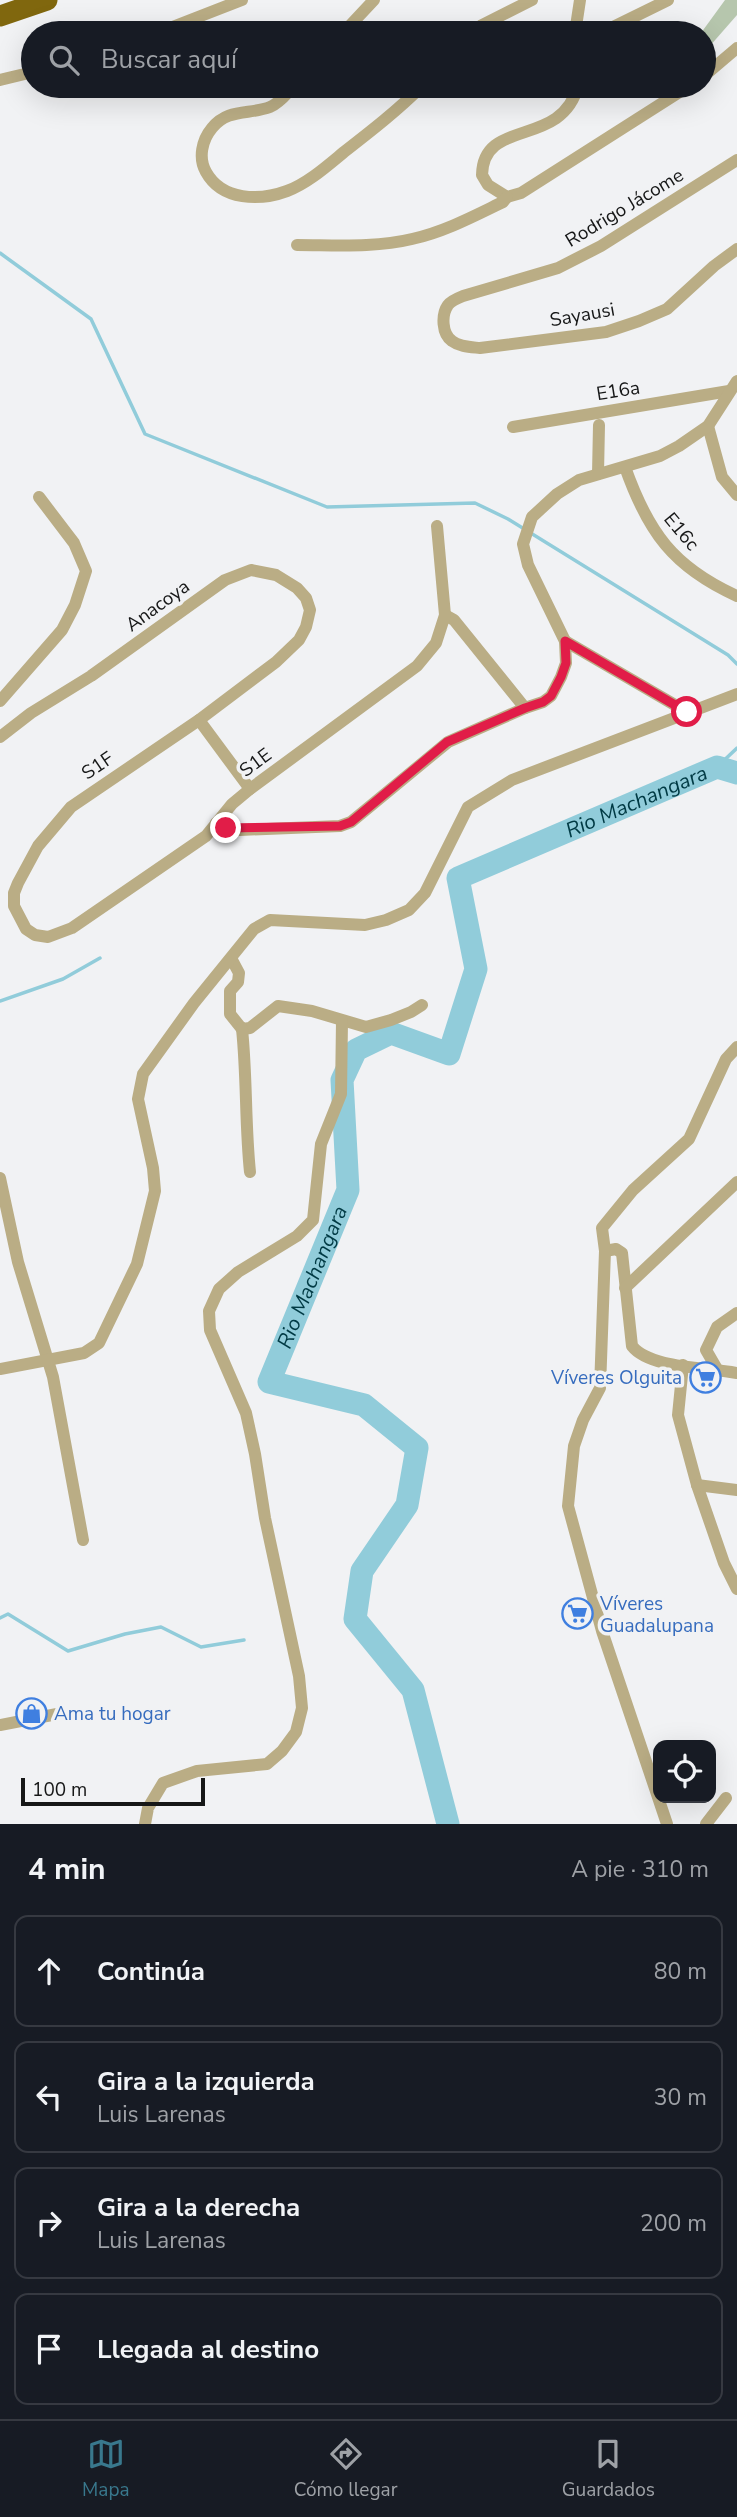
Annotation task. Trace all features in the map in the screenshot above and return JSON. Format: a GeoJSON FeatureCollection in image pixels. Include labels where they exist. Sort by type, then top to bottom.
{"type":"FeatureCollection","features":[{"type":"Feature","properties":{"kind":"highway"},"geometry":{"type":"LineString","coordinates":[[0,16],[47,0]]}},
{"type":"Feature","properties":{"kind":"street"},"geometry":{"type":"LineString","coordinates":[[188,21],[242,0]]}},
{"type":"Feature","properties":{"kind":"street"},"geometry":{"type":"LineString","coordinates":[[354,21],[374,0]]}},
{"type":"Feature","properties":{"kind":"street"},"geometry":{"type":"LineString","coordinates":[[488,21],[532,0]]}},
{"type":"Feature","properties":{"kind":"street"},"geometry":{"type":"LineString","coordinates":[[577,21],[580,0]]}},
{"type":"Feature","properties":{"kind":"street"},"geometry":{"type":"LineString","coordinates":[[625,21],[668,0]]}},
{"type":"Feature","properties":{"kind":"street"},"geometry":{"type":"LineString","coordinates":[[716,66],[737,48]]}},
{"type":"Feature","properties":{"kind":"street"},"geometry":{"type":"LineString","coordinates":[[0,80],[21,75]]}},
{"type":"Feature","properties":{"kind":"street"},"geometry":{"type":"LineString","coordinates":[[282,98],[274,106],[222,117],[211,129],[203,142],[203,167],[210,180],[220,188],[238,196],[261,198],[288,191],[325,167],[410,98]]}},
{"type":"Feature","properties":{"kind":"street"},"geometry":{"type":"LineString","coordinates":[[508,197],[488,185],[482,175],[485,155],[509,137],[537,129],[555,120],[574,98]]}},
{"type":"Feature","properties":{"kind":"street"},"geometry":{"type":"LineString","coordinates":[[297,245],[380,244],[411,240],[442,231],[503,202],[508,197],[522,193],[669,98]]}},
{"type":"Feature","properties":{"kind":"street","name":"Rodrigo Jácome"},"geometry":{"type":"LineString","coordinates":[[449,304],[463,296],[520,277],[558,268],[601,246],[737,160]]}},
{"type":"Feature","properties":{"kind":"street","name":"Sayausi"},"geometry":{"type":"LineString","coordinates":[[449,304],[443,318],[444,332],[451,341],[463,346],[480,348],[606,332],[667,309],[714,266],[737,250]]}},
{"type":"Feature","properties":{"kind":"street"},"geometry":{"type":"LineString","coordinates":[[216,823],[240,830],[340,826],[351,822],[447,742],[543,702],[551,696],[566,663],[565,641],[528,565],[523,544],[532,517],[557,494],[579,480],[660,456],[708,426],[733,386]]}},
{"type":"Feature","properties":{"kind":"street","name":"E16a"},"geometry":{"type":"LineString","coordinates":[[513,427],[733,386]]}},
{"type":"Feature","properties":{"kind":"street"},"geometry":{"type":"LineString","coordinates":[[598,474],[599,425]]}},
{"type":"Feature","properties":{"kind":"street"},"geometry":{"type":"LineString","coordinates":[[708,426],[722,477],[737,495]]}},
{"type":"Feature","properties":{"kind":"street","name":"E16c"},"geometry":{"type":"LineString","coordinates":[[625,467],[636,499],[653,531],[699,577],[737,596]]}},
{"type":"Feature","properties":{"kind":"street"},"geometry":{"type":"LineString","coordinates":[[0,701],[62,629],[75,605],[86,571],[75,543],[40,497]]}},
{"type":"Feature","properties":{"kind":"street"},"geometry":{"type":"LineString","coordinates":[[437,526],[445,615],[454,620],[525,708]]}},
{"type":"Feature","properties":{"kind":"street","name":"Anacoya"},"geometry":{"type":"LineString","coordinates":[[0,737],[30,713],[91,677],[225,580],[251,570],[276,575],[297,588],[306,598],[310,610],[299,640]]}},
{"type":"Feature","properties":{"kind":"street","name":"S1E"},"geometry":{"type":"LineString","coordinates":[[72,928],[206,836],[232,804],[250,789],[417,666],[436,643],[445,615]]}},
{"type":"Feature","properties":{"kind":"street","name":"S1F"},"geometry":{"type":"LineString","coordinates":[[72,928],[48,937],[35,935],[26,929],[14,906],[14,893],[18,883],[38,846],[71,807],[199,720],[276,662],[299,640]]}},
{"type":"Feature","properties":{"kind":"street"},"geometry":{"type":"LineString","coordinates":[[565,641],[687,712]]}},
{"type":"Feature","properties":{"kind":"street"},"geometry":{"type":"LineString","coordinates":[[0,1369],[84,1353],[99,1343],[137,1264],[155,1191],[153,1168],[138,1099],[143,1074],[194,1003],[254,929],[270,920],[365,925],[386,920],[410,909],[425,893],[468,807],[512,780],[737,694]]}},
{"type":"Feature","properties":{"kind":"street"},"geometry":{"type":"LineString","coordinates":[[199,720],[250,789]]}},
{"type":"Feature","properties":{"kind":"street"},"geometry":{"type":"LineString","coordinates":[[231,958],[239,973],[238,982],[230,991],[230,1014],[242,1029],[250,1172]]}},
{"type":"Feature","properties":{"kind":"street"},"geometry":{"type":"LineString","coordinates":[[242,1029],[250,1028],[278,1006],[312,1011],[366,1027],[411,1012],[422,1005]]}},
{"type":"Feature","properties":{"kind":"street"},"geometry":{"type":"LineString","coordinates":[[145,1824],[148,1808],[163,1783],[197,1772],[267,1764],[282,1751],[296,1731],[302,1708],[299,1676],[265,1518],[246,1413],[210,1330],[209,1311],[219,1289],[238,1272],[297,1236],[313,1220],[321,1144],[341,1094],[342,1021]]}},
{"type":"Feature","properties":{"kind":"street"},"geometry":{"type":"LineString","coordinates":[[667,1824],[602,1631],[568,1506],[574,1446],[583,1420],[600,1388],[605,1251],[602,1235],[605,1222],[634,1190],[688,1139],[732,1061],[737,1047]]}},
{"type":"Feature","properties":{"kind":"street"},"geometry":{"type":"LineString","coordinates":[[0,1178],[18,1262],[48,1360],[83,1540]]}},
{"type":"Feature","properties":{"kind":"street"},"geometry":{"type":"LineString","coordinates":[[625,1288],[737,1182]]}},
{"type":"Feature","properties":{"kind":"street"},"geometry":{"type":"LineString","coordinates":[[605,1251],[616,1250],[622,1253],[632,1346],[638,1353],[651,1360],[737,1373]]}},
{"type":"Feature","properties":{"kind":"street"},"geometry":{"type":"LineString","coordinates":[[717,1369],[706,1350],[717,1327],[737,1313]]}},
{"type":"Feature","properties":{"kind":"street"},"geometry":{"type":"LineString","coordinates":[[683,1365],[678,1415],[697,1485],[724,1563],[737,1588]]}},
{"type":"Feature","properties":{"kind":"street"},"geometry":{"type":"LineString","coordinates":[[697,1485],[737,1490]]}},
{"type":"Feature","properties":{"kind":"street"},"geometry":{"type":"LineString","coordinates":[[0,1725],[57,1713]]}},
{"type":"Feature","properties":{"kind":"street"},"geometry":{"type":"LineString","coordinates":[[706,1824],[726,1798]]}},
{"type":"Feature","properties":{"kind":"green space"},"geometry":{"type":"Polygon","coordinates":[[[725,0],[737,0],[737,15],[716,39],[716,21],[710,21],[725,0]]]}},
{"type":"Feature","properties":{"kind":"waterway"},"geometry":{"type":"LineString","coordinates":[[0,253],[91,319],[145,434],[327,507],[475,503],[508,519],[728,655],[737,664]]}},
{"type":"Feature","properties":{"kind":"waterway"},"geometry":{"type":"LineString","coordinates":[[717,767],[737,748]]}},
{"type":"Feature","properties":{"kind":"waterway","name":"Rio Machangara"},"geometry":{"type":"LineString","coordinates":[[448,1824],[413,1690],[355,1619],[362,1571],[407,1505],[417,1448],[364,1405],[269,1382],[348,1190],[342,1080],[356,1050],[391,1033],[449,1054],[476,969],[458,878],[717,767],[737,773]]}},
{"type":"Feature","properties":{"kind":"waterway"},"geometry":{"type":"LineString","coordinates":[[0,1001],[63,979],[100,958]]}},
{"type":"Feature","properties":{"kind":"waterway"},"geometry":{"type":"LineString","coordinates":[[0,1618],[8,1614],[68,1651],[125,1634],[161,1627],[201,1647],[244,1640]]}},
{"type":"Feature","properties":{"kind":"place","name":"Víveres Olguita"},"geometry":{"type":"Point","coordinates":[705,1377]}},
{"type":"Feature","properties":{"kind":"place","name":"Víveres Guadalupana"},"geometry":{"type":"Point","coordinates":[577,1614]}},
{"type":"Feature","properties":{"kind":"place","name":"Ama tu hogar"},"geometry":{"type":"Point","coordinates":[31,1713]}},
{"type":"Feature","properties":{"kind":"route"},"geometry":{"type":"LineString","coordinates":[[226,828],[240,830],[340,826],[351,822],[447,742],[543,702],[551,696],[566,663],[565,641],[687,712]]}}]}
